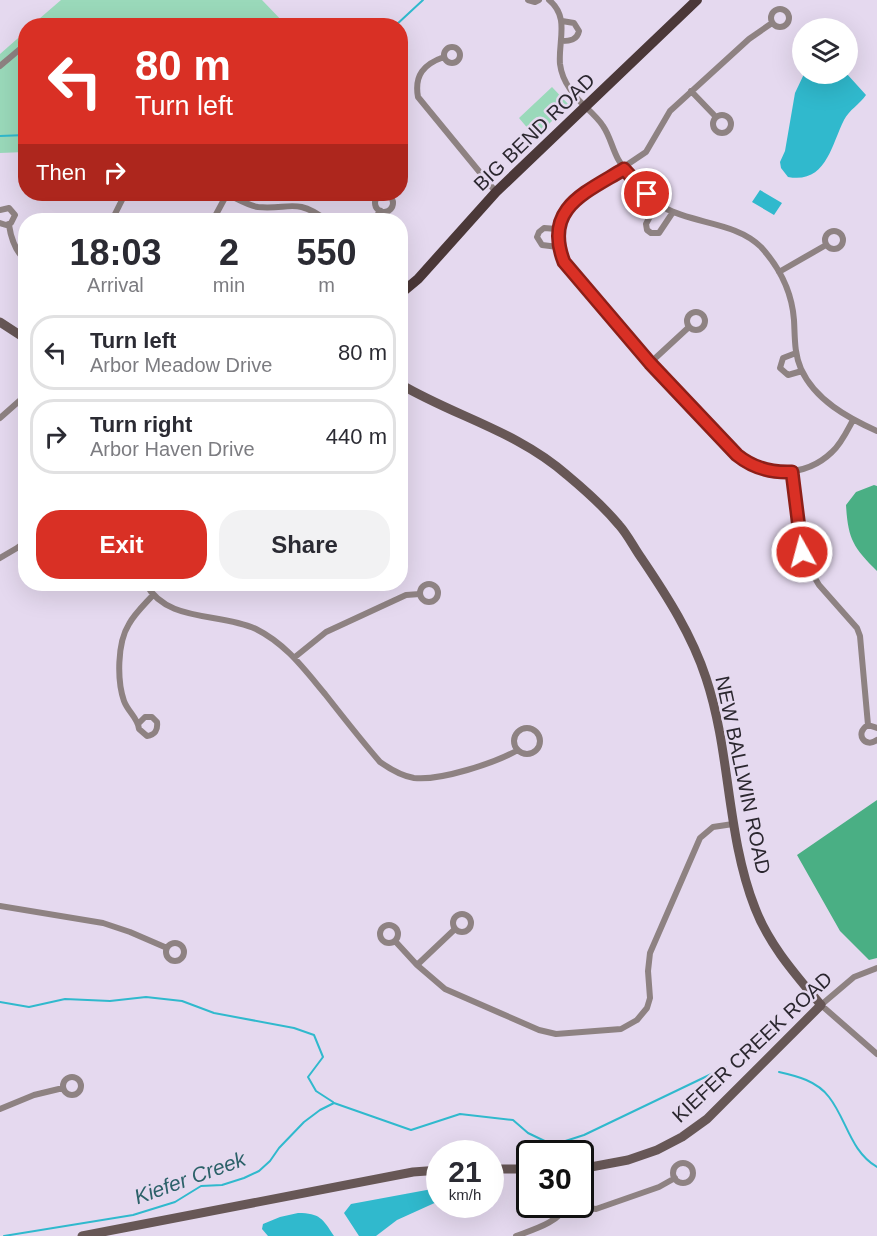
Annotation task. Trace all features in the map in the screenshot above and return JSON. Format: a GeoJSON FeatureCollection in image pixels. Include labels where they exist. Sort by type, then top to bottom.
{"type":"FeatureCollection","features":[{"type":"Feature","properties":{"kind":"main road","name":"BIG BEND ROAD"},"geometry":{"type":"LineString","coordinates":[[408,287],[496,192],[697,0]]}},
{"type":"Feature","properties":{"kind":"street"},"geometry":{"type":"LineString","coordinates":[[528,0],[535,2],[539,0]]}},
{"type":"Feature","properties":{"kind":"street"},"geometry":{"type":"LineString","coordinates":[[549,0],[556,6],[562,21],[560,62],[562,72],[570,90],[603,125],[624,169],[657,203],[673,212],[703,223],[731,230],[759,246],[779,272],[790,292],[796,354],[802,371],[825,400],[853,420],[877,432]]}},
{"type":"Feature","properties":{"kind":"street"},"geometry":{"type":"LineString","coordinates":[[562,21],[574,23],[579,31],[573,40],[562,41]]}},
{"type":"Feature","properties":{"kind":"street"},"geometry":{"type":"LineString","coordinates":[[772,23],[749,39],[664,119],[646,152],[576,200],[565,213],[557,229],[558,247],[568,269],[650,363],[746,462],[768,471],[792,472],[805,468],[832,452],[853,420]]}},
{"type":"Feature","properties":{"kind":"street"},"geometry":{"type":"LineString","coordinates":[[0,66],[18,51]]}},
{"type":"Feature","properties":{"kind":"street"},"geometry":{"type":"LineString","coordinates":[[444,57],[427,65],[421,71],[417,78],[418,97],[496,192]]}},
{"type":"Feature","properties":{"kind":"street"},"geometry":{"type":"LineString","coordinates":[[691,92],[716,117]]}},
{"type":"Feature","properties":{"kind":"street"},"geometry":{"type":"LineString","coordinates":[[243,201],[257,207],[287,205],[303,207],[317,213]]}},
{"type":"Feature","properties":{"kind":"street"},"geometry":{"type":"LineString","coordinates":[[657,203],[646,224],[647,230],[651,233],[659,233],[673,212]]}},
{"type":"Feature","properties":{"kind":"street"},"geometry":{"type":"LineString","coordinates":[[0,210],[6,208],[14,212],[14,221],[9,225]]}},
{"type":"Feature","properties":{"kind":"street"},"geometry":{"type":"LineString","coordinates":[[0,223],[9,225]]}},
{"type":"Feature","properties":{"kind":"street"},"geometry":{"type":"LineString","coordinates":[[9,225],[18,253]]}},
{"type":"Feature","properties":{"kind":"street"},"geometry":{"type":"LineString","coordinates":[[557,229],[544,228],[537,237],[542,245],[558,247]]}},
{"type":"Feature","properties":{"kind":"street"},"geometry":{"type":"LineString","coordinates":[[779,272],[826,245]]}},
{"type":"Feature","properties":{"kind":"street"},"geometry":{"type":"LineString","coordinates":[[0,322],[18,334]]}},
{"type":"Feature","properties":{"kind":"street"},"geometry":{"type":"LineString","coordinates":[[650,363],[689,327]]}},
{"type":"Feature","properties":{"kind":"street"},"geometry":{"type":"LineString","coordinates":[[796,354],[783,358],[780,368],[788,375],[802,371]]}},
{"type":"Feature","properties":{"kind":"street","name":"NEW BALLWIN ROAD"},"geometry":{"type":"LineString","coordinates":[[408,388],[490,426],[542,456],[567,474],[619,525],[671,603],[706,677],[714,707],[742,871],[756,910],[790,968],[821,1005],[877,1054]]}},
{"type":"Feature","properties":{"kind":"street"},"geometry":{"type":"LineString","coordinates":[[0,418],[18,402]]}},
{"type":"Feature","properties":{"kind":"street"},"geometry":{"type":"LineString","coordinates":[[792,472],[802,552],[806,563],[819,585],[851,619],[860,636],[868,725]]}},
{"type":"Feature","properties":{"kind":"street"},"geometry":{"type":"LineString","coordinates":[[0,558],[18,548]]}},
{"type":"Feature","properties":{"kind":"street"},"geometry":{"type":"LineString","coordinates":[[150,591],[164,604],[177,610],[231,620],[253,628],[277,642],[295,657],[380,762],[401,774],[433,778],[504,758],[518,750]]}},
{"type":"Feature","properties":{"kind":"street"},"geometry":{"type":"LineString","coordinates":[[295,657],[326,632],[406,595],[420,594]]}},
{"type":"Feature","properties":{"kind":"street"},"geometry":{"type":"LineString","coordinates":[[139,723],[125,703],[119,679],[120,661],[124,632],[129,622],[153,595]]}},
{"type":"Feature","properties":{"kind":"street"},"geometry":{"type":"LineString","coordinates":[[868,725],[877,728]]}},
{"type":"Feature","properties":{"kind":"street"},"geometry":{"type":"LineString","coordinates":[[868,725],[861,731],[862,739],[870,743],[877,740]]}},
{"type":"Feature","properties":{"kind":"street"},"geometry":{"type":"LineString","coordinates":[[525,728],[536,732],[540,744],[534,752],[526,754],[518,750],[514,739],[518,732],[525,728]]}},
{"type":"Feature","properties":{"kind":"street"},"geometry":{"type":"LineString","coordinates":[[395,941],[445,990],[548,1033],[621,1029],[637,1020],[647,1008],[651,992],[648,971],[650,953],[700,838],[713,827],[733,824]]}},
{"type":"Feature","properties":{"kind":"street"},"geometry":{"type":"LineString","coordinates":[[0,906],[103,923],[167,948]]}},
{"type":"Feature","properties":{"kind":"street"},"geometry":{"type":"LineString","coordinates":[[417,964],[455,929]]}},
{"type":"Feature","properties":{"kind":"street","name":"KIEFER CREEK ROAD"},"geometry":{"type":"LineString","coordinates":[[594,1166],[628,1160],[657,1150],[682,1137],[707,1119],[821,1005],[854,977],[877,968]]}},
{"type":"Feature","properties":{"kind":"street"},"geometry":{"type":"LineString","coordinates":[[0,1109],[33,1095],[63,1088]]}},
{"type":"Feature","properties":{"kind":"street"},"geometry":{"type":"LineString","coordinates":[[82,1236],[426,1171]]}},
{"type":"Feature","properties":{"kind":"street"},"geometry":{"type":"LineString","coordinates":[[594,1209],[659,1187],[675,1178]]}},
{"type":"Feature","properties":{"kind":"street"},"geometry":{"type":"LineString","coordinates":[[516,1236],[527,1234],[557,1218]]}},
{"type":"Feature","properties":{"kind":"green space"},"geometry":{"type":"Polygon","coordinates":[[[61,0],[262,0],[279,18],[40,18],[61,0]]]}},
{"type":"Feature","properties":{"kind":"green space"},"geometry":{"type":"Polygon","coordinates":[[[18,38],[18,152],[0,153],[0,54],[18,38]]]}},
{"type":"Feature","properties":{"kind":"green space"},"geometry":{"type":"Polygon","coordinates":[[[552,87],[569,105],[535,137],[519,118],[552,87]]]}},
{"type":"Feature","properties":{"kind":"green space"},"geometry":{"type":"Polygon","coordinates":[[[877,486],[877,571],[853,542],[848,526],[846,505],[856,492],[877,486]]]}},
{"type":"Feature","properties":{"kind":"green space"},"geometry":{"type":"Polygon","coordinates":[[[877,800],[877,958],[869,960],[840,931],[797,855],[877,800]]]}},
{"type":"Feature","properties":{"kind":"water"},"geometry":{"type":"Polygon","coordinates":[[[799,84],[856,84],[866,95],[846,116],[831,151],[819,169],[801,178],[788,177],[781,168],[780,162],[785,151],[795,93],[799,84]]]}},
{"type":"Feature","properties":{"kind":"water"},"geometry":{"type":"Polygon","coordinates":[[[760,190],[782,203],[774,215],[752,202],[760,190]]]}},
{"type":"Feature","properties":{"kind":"water"},"geometry":{"type":"Polygon","coordinates":[[[426,1190],[426,1207],[397,1220],[376,1236],[359,1236],[344,1213],[351,1204],[426,1190]]]}},
{"type":"Feature","properties":{"kind":"water"},"geometry":{"type":"Polygon","coordinates":[[[298,1213],[311,1214],[320,1218],[334,1236],[268,1236],[262,1229],[263,1224],[298,1213]]]}},
{"type":"Feature","properties":{"kind":"waterway"},"geometry":{"type":"LineString","coordinates":[[404,18],[423,0]]}},
{"type":"Feature","properties":{"kind":"waterway"},"geometry":{"type":"LineString","coordinates":[[0,136],[18,135]]}},
{"type":"Feature","properties":{"kind":"waterway"},"geometry":{"type":"LineString","coordinates":[[0,1002],[29,1007],[65,999],[110,1001],[146,997],[182,1001],[214,1013],[294,1028],[314,1035],[323,1057],[308,1077],[316,1091],[333,1102]]}},
{"type":"Feature","properties":{"kind":"waterway","name":"Kiefer Creek"},"geometry":{"type":"LineString","coordinates":[[4,1236],[133,1215],[175,1202],[201,1186],[222,1185],[244,1178],[259,1171],[270,1161],[304,1122],[334,1103],[411,1130],[460,1114],[513,1120],[528,1133],[553,1145],[584,1135],[726,1067]]}},
{"type":"Feature","properties":{"kind":"waterway","name":"Kiefer Creek"},"geometry":{"type":"LineString","coordinates":[[779,1072],[806,1080],[824,1091],[861,1153],[877,1167]]}},
{"type":"Feature","properties":{"kind":"route"},"geometry":{"type":"LineString","coordinates":[[647,194],[624,169],[576,200],[560,220],[557,229],[558,247],[564,262],[650,363],[737,455],[746,462],[768,471],[792,472],[802,552]]}}]}
